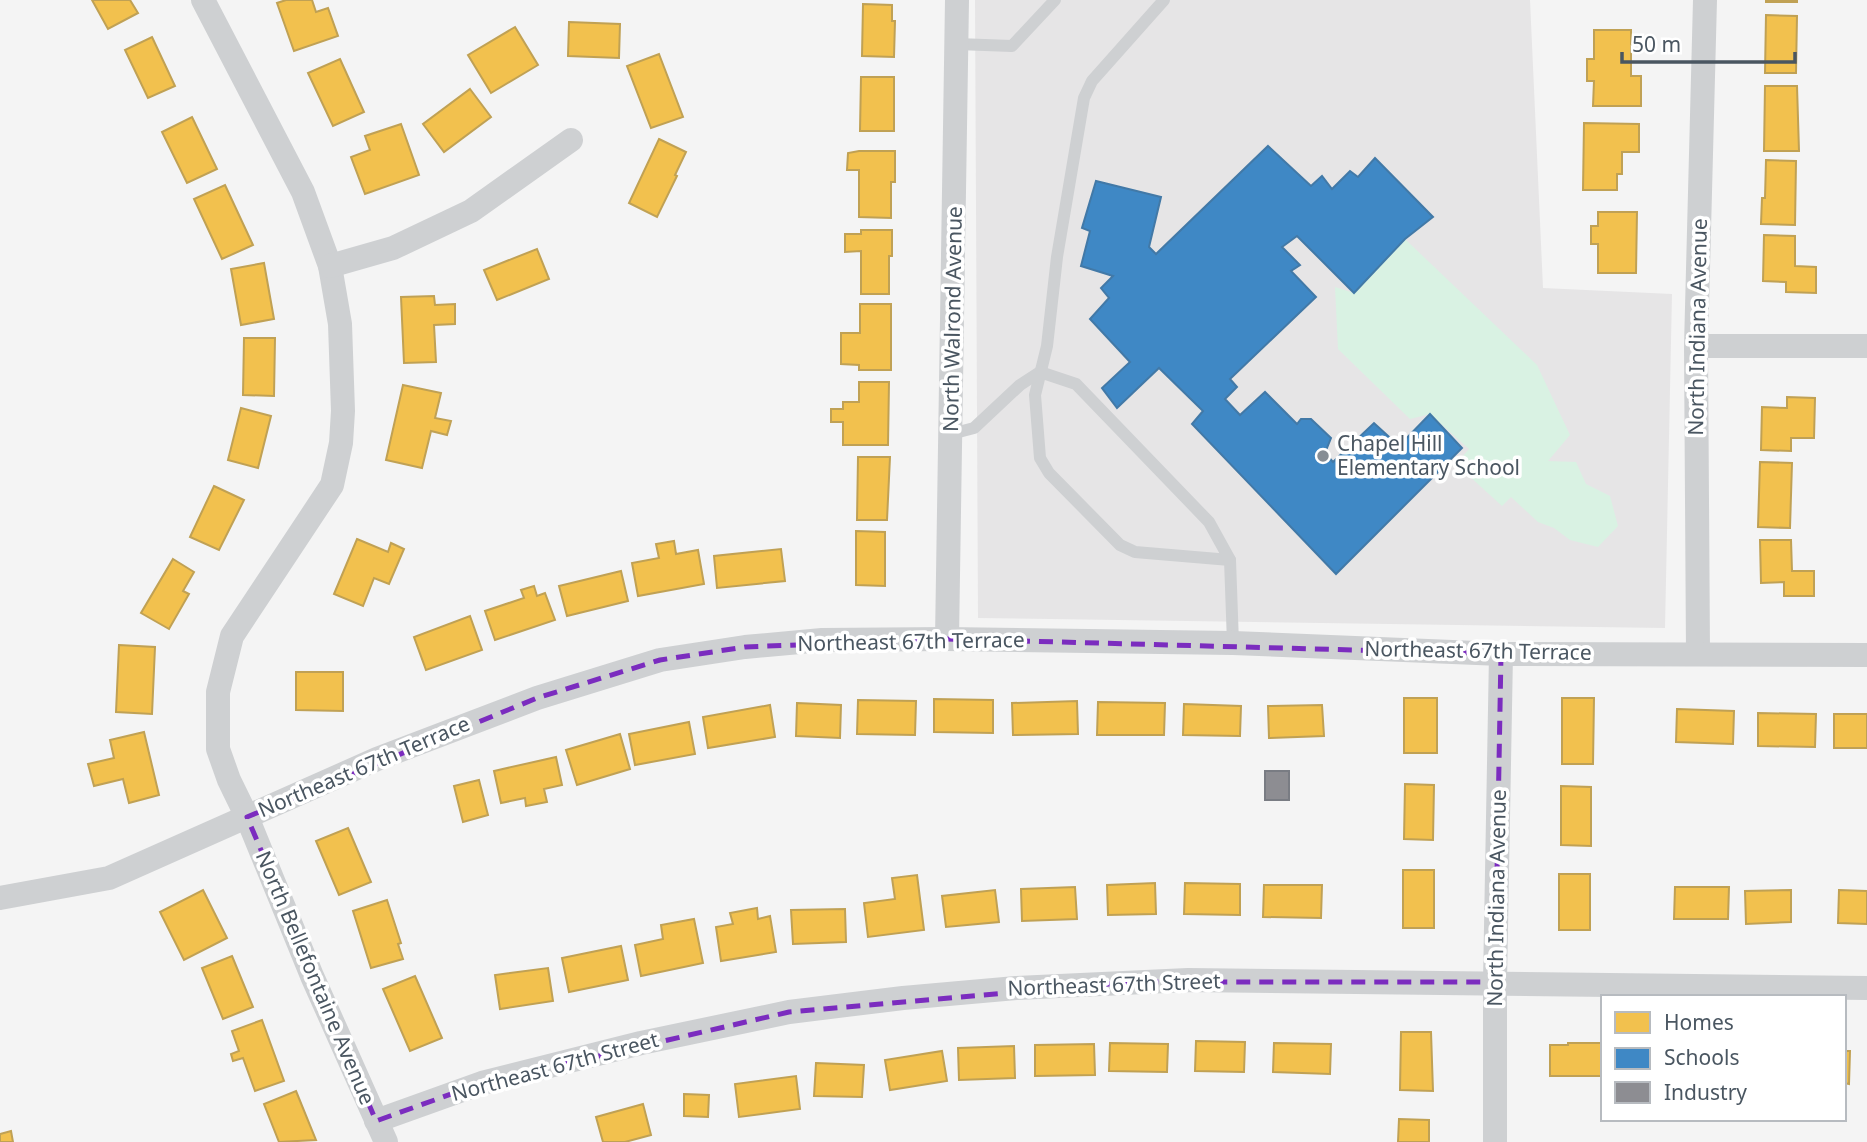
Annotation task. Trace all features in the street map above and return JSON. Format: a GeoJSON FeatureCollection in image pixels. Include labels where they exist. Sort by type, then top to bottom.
{"type":"FeatureCollection","features":[{"type":"Feature","properties":{"kind":"street","name":"North Bellefontaine Avenue"},"geometry":{"type":"LineString","coordinates":[[203,0],[303,192],[330,266],[340,324],[343,411],[341,443],[332,485],[232,636],[218,692],[218,749],[312,976],[381,1132]]}},
{"type":"Feature","properties":{"kind":"street","name":"North Walrond Avenue"},"geometry":{"type":"LineString","coordinates":[[947,639],[957,0]]}},
{"type":"Feature","properties":{"kind":"street","name":"North Indiana Avenue"},"geometry":{"type":"LineString","coordinates":[[1698,653],[1696,346],[1706,0]]}},
{"type":"Feature","properties":{"kind":"street"},"geometry":{"type":"LineString","coordinates":[[330,266],[393,248],[471,211],[571,140]]}},
{"type":"Feature","properties":{"kind":"street"},"geometry":{"type":"LineString","coordinates":[[1696,346],[1867,346]]}},
{"type":"Feature","properties":{"kind":"street","name":"Northeast 67th Terrace"},"geometry":{"type":"LineString","coordinates":[[0,898],[109,878],[377,759],[537,698],[660,660],[745,647],[822,640],[947,639],[1233,643],[1501,654],[1867,655]]}},
{"type":"Feature","properties":{"kind":"street","name":"North Indiana Avenue"},"geometry":{"type":"LineString","coordinates":[[1495,1142],[1501,654]]}},
{"type":"Feature","properties":{"kind":"street","name":"Northeast 67th Street"},"geometry":{"type":"LineString","coordinates":[[381,1132],[482,1083],[641,1043],[802,1010],[1004,989],[1131,982],[1495,982],[1867,988]]}},
{"type":"Feature","properties":{"kind":"lane"},"geometry":{"type":"LineString","coordinates":[[957,44],[1012,46],[1055,0]]}},
{"type":"Feature","properties":{"kind":"lane"},"geometry":{"type":"LineString","coordinates":[[1165,1],[1092,81],[1084,98],[1057,257],[1047,346],[1035,395],[1040,458],[1049,473],[1119,545],[1135,552],[1230,561]]}},
{"type":"Feature","properties":{"kind":"lane"},"geometry":{"type":"LineString","coordinates":[[951,434],[974,428],[1020,385],[1040,372]]}},
{"type":"Feature","properties":{"kind":"lane"},"geometry":{"type":"LineString","coordinates":[[1040,372],[1076,384],[1209,522],[1230,561],[1233,643]]}},
{"type":"Feature","properties":{"kind":"highlighted area"},"geometry":{"type":"Polygon","coordinates":[[[947,639],[1501,654],[1495,982],[1131,982],[789,1012],[482,1083],[376,1121],[247,817],[537,698],[660,660],[745,647],[947,639]]]}},
{"type":"Feature","properties":{"kind":"shaded area","name":"Chapel Hill Elementary School"},"geometry":{"type":"Polygon","coordinates":[[[975,0],[1530,0],[1543,288],[1672,294],[1665,628],[978,618],[975,0]]]}},
{"type":"Feature","properties":{"kind":"green space"},"geometry":{"type":"Polygon","coordinates":[[[1405,239],[1537,365],[1570,435],[1548,461],[1576,462],[1586,484],[1610,496],[1618,526],[1598,547],[1570,540],[1554,528],[1538,522],[1511,497],[1502,506],[1456,464],[1469,449],[1430,414],[1410,419],[1338,349],[1335,287],[1354,293],[1405,239]]]}},
{"type":"Feature","properties":{"kind":"building: Homes"},"geometry":{"type":"Polygon","coordinates":[[[92,0],[130,0],[138,13],[108,29],[92,0]]]}},
{"type":"Feature","properties":{"kind":"building: Homes"},"geometry":{"type":"Polygon","coordinates":[[[286,0],[312,0],[316,12],[328,8],[338,36],[294,51],[277,3],[286,0]]]}},
{"type":"Feature","properties":{"kind":"building: Homes"},"geometry":{"type":"Polygon","coordinates":[[[1797,0],[1797,2],[1766,2],[1797,0]]]}},
{"type":"Feature","properties":{"kind":"building: Homes"},"geometry":{"type":"Polygon","coordinates":[[[863,4],[892,5],[892,21],[895,21],[894,57],[862,56],[863,4]]]}},
{"type":"Feature","properties":{"kind":"building: Homes"},"geometry":{"type":"Polygon","coordinates":[[[1766,15],[1797,16],[1796,73],[1765,73],[1766,15]]]}},
{"type":"Feature","properties":{"kind":"building: Homes"},"geometry":{"type":"Polygon","coordinates":[[[569,22],[620,24],[619,58],[568,56],[569,22]]]}},
{"type":"Feature","properties":{"kind":"building: Homes"},"geometry":{"type":"Polygon","coordinates":[[[515,27],[538,65],[491,93],[468,55],[515,27]]]}},
{"type":"Feature","properties":{"kind":"building: Homes"},"geometry":{"type":"Polygon","coordinates":[[[1594,30],[1631,30],[1631,76],[1641,76],[1641,106],[1593,106],[1594,81],[1587,81],[1587,59],[1594,59],[1594,30]]]}},
{"type":"Feature","properties":{"kind":"building: Homes"},"geometry":{"type":"Polygon","coordinates":[[[152,37],[175,86],[148,98],[125,50],[152,37]]]}},
{"type":"Feature","properties":{"kind":"building: Homes"},"geometry":{"type":"Polygon","coordinates":[[[659,54],[683,117],[651,128],[627,66],[659,54]]]}},
{"type":"Feature","properties":{"kind":"building: Homes"},"geometry":{"type":"Polygon","coordinates":[[[340,59],[364,112],[333,126],[308,73],[340,59]]]}},
{"type":"Feature","properties":{"kind":"building: Homes"},"geometry":{"type":"Polygon","coordinates":[[[861,77],[894,77],[894,131],[860,131],[861,77]]]}},
{"type":"Feature","properties":{"kind":"building: Homes"},"geometry":{"type":"Polygon","coordinates":[[[1765,86],[1797,86],[1799,151],[1764,151],[1765,86]]]}},
{"type":"Feature","properties":{"kind":"building: Homes"},"geometry":{"type":"Polygon","coordinates":[[[470,89],[491,117],[444,152],[423,124],[470,89]]]}},
{"type":"Feature","properties":{"kind":"building: Homes"},"geometry":{"type":"Polygon","coordinates":[[[192,117],[217,169],[187,183],[162,132],[192,117]]]}},
{"type":"Feature","properties":{"kind":"building: Homes"},"geometry":{"type":"Polygon","coordinates":[[[1584,123],[1639,124],[1639,152],[1622,152],[1622,174],[1617,174],[1617,190],[1583,190],[1584,123]]]}},
{"type":"Feature","properties":{"kind":"building: Homes"},"geometry":{"type":"Polygon","coordinates":[[[401,124],[419,175],[365,194],[351,157],[370,150],[365,136],[401,124]]]}},
{"type":"Feature","properties":{"kind":"building: Homes"},"geometry":{"type":"Polygon","coordinates":[[[659,139],[686,152],[657,217],[629,203],[659,139]]]}},
{"type":"Feature","properties":{"kind":"building: Homes"},"geometry":{"type":"Polygon","coordinates":[[[895,151],[895,182],[891,182],[891,218],[859,217],[859,170],[847,170],[848,153],[895,151]]]}},
{"type":"Feature","properties":{"kind":"building: Homes"},"geometry":{"type":"Polygon","coordinates":[[[1766,160],[1796,161],[1795,225],[1761,224],[1766,160]]]}},
{"type":"Feature","properties":{"kind":"building: Homes"},"geometry":{"type":"Polygon","coordinates":[[[225,185],[253,245],[222,259],[194,199],[225,185]]]}},
{"type":"Feature","properties":{"kind":"building: Homes"},"geometry":{"type":"Polygon","coordinates":[[[1598,212],[1637,212],[1636,273],[1598,273],[1598,244],[1591,244],[1591,226],[1598,226],[1598,212]]]}},
{"type":"Feature","properties":{"kind":"building: Homes"},"geometry":{"type":"Polygon","coordinates":[[[861,230],[892,230],[889,294],[861,294],[861,251],[845,252],[845,234],[861,234],[861,230]]]}},
{"type":"Feature","properties":{"kind":"building: Homes"},"geometry":{"type":"Polygon","coordinates":[[[1764,235],[1795,236],[1795,266],[1816,267],[1816,293],[1786,292],[1786,282],[1763,281],[1764,235]]]}},
{"type":"Feature","properties":{"kind":"building: Homes"},"geometry":{"type":"Polygon","coordinates":[[[537,249],[549,279],[497,300],[484,270],[537,249]]]}},
{"type":"Feature","properties":{"kind":"building: Homes"},"geometry":{"type":"Polygon","coordinates":[[[264,263],[274,319],[241,325],[231,269],[264,263]]]}},
{"type":"Feature","properties":{"kind":"building: Homes"},"geometry":{"type":"Polygon","coordinates":[[[434,296],[435,305],[455,304],[455,324],[434,325],[436,362],[404,363],[401,297],[434,296]]]}},
{"type":"Feature","properties":{"kind":"building: Homes"},"geometry":{"type":"Polygon","coordinates":[[[860,304],[891,304],[891,370],[859,370],[859,365],[841,364],[841,333],[860,333],[860,304]]]}},
{"type":"Feature","properties":{"kind":"building: Homes"},"geometry":{"type":"Polygon","coordinates":[[[244,338],[275,338],[274,396],[243,395],[244,338]]]}},
{"type":"Feature","properties":{"kind":"building: Homes"},"geometry":{"type":"Polygon","coordinates":[[[859,382],[889,382],[888,445],[843,445],[843,422],[831,422],[831,409],[843,409],[843,402],[859,402],[859,382]]]}},
{"type":"Feature","properties":{"kind":"building: Homes"},"geometry":{"type":"Polygon","coordinates":[[[403,385],[441,393],[435,418],[451,421],[447,435],[431,431],[422,468],[386,460],[403,385]]]}},
{"type":"Feature","properties":{"kind":"building: Homes"},"geometry":{"type":"Polygon","coordinates":[[[1787,397],[1815,398],[1814,438],[1791,438],[1791,451],[1761,450],[1762,407],[1787,408],[1787,397]]]}},
{"type":"Feature","properties":{"kind":"building: Homes"},"geometry":{"type":"Polygon","coordinates":[[[241,408],[271,416],[258,468],[228,460],[241,408]]]}},
{"type":"Feature","properties":{"kind":"building: Homes"},"geometry":{"type":"Polygon","coordinates":[[[858,457],[890,457],[887,520],[857,520],[858,457]]]}},
{"type":"Feature","properties":{"kind":"building: Homes"},"geometry":{"type":"Polygon","coordinates":[[[1760,462],[1792,463],[1790,528],[1758,527],[1760,462]]]}},
{"type":"Feature","properties":{"kind":"building: Homes"},"geometry":{"type":"Polygon","coordinates":[[[214,486],[244,500],[219,550],[190,537],[214,486]]]}},
{"type":"Feature","properties":{"kind":"building: Homes"},"geometry":{"type":"Polygon","coordinates":[[[856,531],[885,532],[885,586],[856,585],[856,531]]]}},
{"type":"Feature","properties":{"kind":"building: Homes"},"geometry":{"type":"Polygon","coordinates":[[[357,539],[388,552],[391,543],[404,549],[389,584],[374,578],[363,606],[334,594],[357,539]]]}},
{"type":"Feature","properties":{"kind":"building: Homes"},"geometry":{"type":"Polygon","coordinates":[[[1760,540],[1791,540],[1792,571],[1814,571],[1814,596],[1784,596],[1784,582],[1761,583],[1760,540]]]}},
{"type":"Feature","properties":{"kind":"building: Homes"},"geometry":{"type":"Polygon","coordinates":[[[674,541],[676,554],[698,550],[704,584],[638,596],[632,563],[659,558],[656,544],[674,541]]]}},
{"type":"Feature","properties":{"kind":"building: Homes"},"geometry":{"type":"Polygon","coordinates":[[[781,549],[785,581],[717,588],[714,556],[781,549]]]}},
{"type":"Feature","properties":{"kind":"building: Homes"},"geometry":{"type":"Polygon","coordinates":[[[173,559],[194,572],[183,591],[189,594],[169,629],[141,613],[173,559]]]}},
{"type":"Feature","properties":{"kind":"building: Homes"},"geometry":{"type":"Polygon","coordinates":[[[621,571],[628,601],[567,616],[559,586],[621,571]]]}},
{"type":"Feature","properties":{"kind":"building: Homes"},"geometry":{"type":"Polygon","coordinates":[[[534,586],[537,596],[545,593],[555,620],[495,640],[485,611],[524,598],[521,590],[534,586]]]}},
{"type":"Feature","properties":{"kind":"building: Homes"},"geometry":{"type":"Polygon","coordinates":[[[470,616],[482,650],[426,670],[414,637],[470,616]]]}},
{"type":"Feature","properties":{"kind":"building: Homes"},"geometry":{"type":"Polygon","coordinates":[[[119,645],[155,647],[152,714],[116,712],[119,645]]]}},
{"type":"Feature","properties":{"kind":"building: Homes"},"geometry":{"type":"Polygon","coordinates":[[[296,672],[343,672],[343,711],[296,710],[296,672]]]}},
{"type":"Feature","properties":{"kind":"building: Homes"},"geometry":{"type":"Polygon","coordinates":[[[1404,698],[1437,698],[1437,753],[1404,753],[1404,698]]]}},
{"type":"Feature","properties":{"kind":"building: Homes"},"geometry":{"type":"Polygon","coordinates":[[[1562,698],[1594,698],[1593,764],[1562,764],[1562,698]]]}},
{"type":"Feature","properties":{"kind":"building: Homes"},"geometry":{"type":"Polygon","coordinates":[[[934,699],[993,700],[993,733],[934,732],[934,699]]]}},
{"type":"Feature","properties":{"kind":"building: Homes"},"geometry":{"type":"Polygon","coordinates":[[[858,700],[916,701],[915,735],[857,734],[858,700]]]}},
{"type":"Feature","properties":{"kind":"building: Homes"},"geometry":{"type":"Polygon","coordinates":[[[1077,701],[1078,734],[1013,735],[1012,703],[1077,701]]]}},
{"type":"Feature","properties":{"kind":"building: Homes"},"geometry":{"type":"Polygon","coordinates":[[[1098,702],[1165,703],[1164,735],[1097,735],[1098,702]]]}},
{"type":"Feature","properties":{"kind":"building: Homes"},"geometry":{"type":"Polygon","coordinates":[[[797,703],[841,705],[840,738],[796,736],[797,703]]]}},
{"type":"Feature","properties":{"kind":"building: Homes"},"geometry":{"type":"Polygon","coordinates":[[[1184,704],[1241,706],[1240,736],[1183,735],[1184,704]]]}},
{"type":"Feature","properties":{"kind":"building: Homes"},"geometry":{"type":"Polygon","coordinates":[[[770,705],[775,737],[708,748],[703,717],[770,705]]]}},
{"type":"Feature","properties":{"kind":"building: Homes"},"geometry":{"type":"Polygon","coordinates":[[[1322,705],[1324,736],[1269,738],[1268,706],[1322,705]]]}},
{"type":"Feature","properties":{"kind":"building: Homes"},"geometry":{"type":"Polygon","coordinates":[[[1677,709],[1734,711],[1733,744],[1676,742],[1677,709]]]}},
{"type":"Feature","properties":{"kind":"building: Homes"},"geometry":{"type":"Polygon","coordinates":[[[1758,713],[1816,714],[1815,747],[1758,746],[1758,713]]]}},
{"type":"Feature","properties":{"kind":"building: Homes"},"geometry":{"type":"Polygon","coordinates":[[[1834,714],[1867,714],[1867,748],[1834,748],[1834,714]]]}},
{"type":"Feature","properties":{"kind":"building: Homes"},"geometry":{"type":"Polygon","coordinates":[[[689,722],[695,754],[635,765],[629,734],[689,722]]]}},
{"type":"Feature","properties":{"kind":"building: Homes"},"geometry":{"type":"Polygon","coordinates":[[[144,732],[159,795],[129,803],[123,779],[94,786],[88,764],[114,758],[110,740],[144,732]]]}},
{"type":"Feature","properties":{"kind":"building: Homes"},"geometry":{"type":"Polygon","coordinates":[[[620,734],[630,769],[577,785],[566,750],[620,734]]]}},
{"type":"Feature","properties":{"kind":"building: Homes"},"geometry":{"type":"Polygon","coordinates":[[[556,757],[562,785],[544,789],[547,802],[526,806],[525,798],[501,803],[494,771],[556,757]]]}},
{"type":"Feature","properties":{"kind":"building: Homes"},"geometry":{"type":"Polygon","coordinates":[[[479,780],[488,815],[463,822],[454,786],[479,780]]]}},
{"type":"Feature","properties":{"kind":"building: Homes"},"geometry":{"type":"Polygon","coordinates":[[[1405,784],[1434,785],[1433,840],[1404,839],[1405,784]]]}},
{"type":"Feature","properties":{"kind":"building: Homes"},"geometry":{"type":"Polygon","coordinates":[[[1561,786],[1591,787],[1591,846],[1561,845],[1561,786]]]}},
{"type":"Feature","properties":{"kind":"building: Homes"},"geometry":{"type":"Polygon","coordinates":[[[348,828],[371,882],[339,895],[316,841],[348,828]]]}},
{"type":"Feature","properties":{"kind":"building: Homes"},"geometry":{"type":"Polygon","coordinates":[[[1403,870],[1434,870],[1434,928],[1403,928],[1403,870]]]}},
{"type":"Feature","properties":{"kind":"building: Homes"},"geometry":{"type":"Polygon","coordinates":[[[1559,874],[1590,874],[1590,930],[1559,930],[1559,874]]]}},
{"type":"Feature","properties":{"kind":"building: Homes"},"geometry":{"type":"Polygon","coordinates":[[[917,875],[924,930],[868,937],[864,903],[895,899],[892,878],[917,875]]]}},
{"type":"Feature","properties":{"kind":"building: Homes"},"geometry":{"type":"Polygon","coordinates":[[[1155,883],[1156,914],[1108,915],[1107,885],[1155,883]]]}},
{"type":"Feature","properties":{"kind":"building: Homes"},"geometry":{"type":"Polygon","coordinates":[[[1185,883],[1240,884],[1240,915],[1184,914],[1185,883]]]}},
{"type":"Feature","properties":{"kind":"building: Homes"},"geometry":{"type":"Polygon","coordinates":[[[1264,885],[1322,885],[1321,918],[1263,917],[1264,885]]]}},
{"type":"Feature","properties":{"kind":"building: Homes"},"geometry":{"type":"Polygon","coordinates":[[[1075,887],[1077,919],[1022,921],[1021,889],[1075,887]]]}},
{"type":"Feature","properties":{"kind":"building: Homes"},"geometry":{"type":"Polygon","coordinates":[[[1675,887],[1729,887],[1728,919],[1674,919],[1675,887]]]}},
{"type":"Feature","properties":{"kind":"building: Homes"},"geometry":{"type":"Polygon","coordinates":[[[203,890],[227,938],[184,960],[160,912],[203,890]]]}},
{"type":"Feature","properties":{"kind":"building: Homes"},"geometry":{"type":"Polygon","coordinates":[[[995,890],[999,922],[946,927],[942,896],[995,890]]]}},
{"type":"Feature","properties":{"kind":"building: Homes"},"geometry":{"type":"Polygon","coordinates":[[[1791,890],[1791,922],[1746,924],[1745,891],[1791,890]]]}},
{"type":"Feature","properties":{"kind":"building: Homes"},"geometry":{"type":"Polygon","coordinates":[[[1839,890],[1867,891],[1867,924],[1838,923],[1839,890]]]}},
{"type":"Feature","properties":{"kind":"building: Homes"},"geometry":{"type":"Polygon","coordinates":[[[387,900],[401,943],[398,944],[403,959],[371,968],[353,911],[387,900]]]}},
{"type":"Feature","properties":{"kind":"building: Homes"},"geometry":{"type":"Polygon","coordinates":[[[757,908],[758,919],[770,916],[776,952],[721,961],[716,927],[733,924],[730,913],[757,908]]]}},
{"type":"Feature","properties":{"kind":"building: Homes"},"geometry":{"type":"Polygon","coordinates":[[[845,909],[846,942],[793,944],[791,910],[845,909]]]}},
{"type":"Feature","properties":{"kind":"building: Homes"},"geometry":{"type":"Polygon","coordinates":[[[694,919],[703,963],[641,976],[635,945],[663,939],[661,925],[694,919]]]}},
{"type":"Feature","properties":{"kind":"building: Homes"},"geometry":{"type":"Polygon","coordinates":[[[621,946],[628,980],[569,992],[562,958],[621,946]]]}},
{"type":"Feature","properties":{"kind":"building: Homes"},"geometry":{"type":"Polygon","coordinates":[[[232,956],[253,1007],[223,1019],[202,968],[232,956]]]}},
{"type":"Feature","properties":{"kind":"building: Homes"},"geometry":{"type":"Polygon","coordinates":[[[548,968],[553,1001],[500,1009],[495,975],[548,968]]]}},
{"type":"Feature","properties":{"kind":"building: Homes"},"geometry":{"type":"Polygon","coordinates":[[[415,976],[442,1038],[410,1051],[383,989],[415,976]]]}},
{"type":"Feature","properties":{"kind":"building: Homes"},"geometry":{"type":"Polygon","coordinates":[[[262,1020],[284,1081],[255,1091],[243,1058],[233,1061],[231,1054],[239,1051],[232,1031],[262,1020]]]}},
{"type":"Feature","properties":{"kind":"building: Homes"},"geometry":{"type":"Polygon","coordinates":[[[1401,1032],[1431,1032],[1433,1091],[1400,1090],[1401,1032]]]}},
{"type":"Feature","properties":{"kind":"building: Homes"},"geometry":{"type":"Polygon","coordinates":[[[1196,1041],[1245,1042],[1244,1072],[1195,1071],[1196,1041]]]}},
{"type":"Feature","properties":{"kind":"building: Homes"},"geometry":{"type":"Polygon","coordinates":[[[1110,1043],[1168,1044],[1167,1072],[1109,1071],[1110,1043]]]}},
{"type":"Feature","properties":{"kind":"building: Homes"},"geometry":{"type":"Polygon","coordinates":[[[1274,1043],[1331,1044],[1330,1074],[1273,1072],[1274,1043]]]}},
{"type":"Feature","properties":{"kind":"building: Homes"},"geometry":{"type":"Polygon","coordinates":[[[1601,1043],[1601,1076],[1550,1076],[1550,1045],[1601,1043]]]}},
{"type":"Feature","properties":{"kind":"building: Homes"},"geometry":{"type":"Polygon","coordinates":[[[1094,1044],[1095,1075],[1035,1076],[1035,1045],[1094,1044]]]}},
{"type":"Feature","properties":{"kind":"building: Homes"},"geometry":{"type":"Polygon","coordinates":[[[1014,1046],[1015,1078],[959,1080],[958,1048],[1014,1046]]]}},
{"type":"Feature","properties":{"kind":"building: Homes"},"geometry":{"type":"Polygon","coordinates":[[[942,1051],[947,1081],[890,1090],[885,1060],[942,1051]]]}},
{"type":"Feature","properties":{"kind":"building: Homes"},"geometry":{"type":"Polygon","coordinates":[[[1846,1051],[1850,1051],[1849,1084],[1846,1083],[1846,1051]]]}},
{"type":"Feature","properties":{"kind":"building: Homes"},"geometry":{"type":"Polygon","coordinates":[[[816,1063],[864,1065],[862,1097],[814,1096],[816,1063]]]}},
{"type":"Feature","properties":{"kind":"building: Homes"},"geometry":{"type":"Polygon","coordinates":[[[796,1076],[800,1109],[739,1117],[735,1084],[796,1076]]]}},
{"type":"Feature","properties":{"kind":"building: Homes"},"geometry":{"type":"Polygon","coordinates":[[[296,1091],[316,1140],[279,1142],[264,1104],[296,1091]]]}},
{"type":"Feature","properties":{"kind":"building: Homes"},"geometry":{"type":"Polygon","coordinates":[[[684,1094],[709,1095],[708,1117],[684,1116],[684,1094]]]}},
{"type":"Feature","properties":{"kind":"building: Homes"},"geometry":{"type":"Polygon","coordinates":[[[643,1104],[651,1135],[625,1142],[603,1142],[596,1117],[643,1104]]]}},
{"type":"Feature","properties":{"kind":"building: Homes"},"geometry":{"type":"Polygon","coordinates":[[[1399,1119],[1429,1120],[1429,1142],[1398,1142],[1399,1119]]]}},
{"type":"Feature","properties":{"kind":"building: Homes"},"geometry":{"type":"Polygon","coordinates":[[[11,1131],[13,1142],[0,1142],[0,1134],[11,1131]]]}},
{"type":"Feature","properties":{"kind":"building: Schools"},"geometry":{"type":"Polygon","coordinates":[[[1268,146],[1311,186],[1322,176],[1332,189],[1350,171],[1358,177],[1375,158],[1433,217],[1405,239],[1354,293],[1297,236],[1282,247],[1300,265],[1291,271],[1316,297],[1230,379],[1237,387],[1225,399],[1240,415],[1265,392],[1297,424],[1301,419],[1311,419],[1331,438],[1325,453],[1333,462],[1374,423],[1399,446],[1430,414],[1462,448],[1336,574],[1192,424],[1203,411],[1159,368],[1117,408],[1102,388],[1130,362],[1090,319],[1109,298],[1101,288],[1113,276],[1081,266],[1090,231],[1082,228],[1096,181],[1161,197],[1149,247],[1156,254],[1268,146]]]}},
{"type":"Feature","properties":{"kind":"building: Industry"},"geometry":{"type":"Polygon","coordinates":[[[1265,771],[1289,771],[1289,800],[1265,800],[1265,771]]]}},
{"type":"Feature","properties":{"kind":"place","name":"Chapel Hill Elementary School"},"geometry":{"type":"Point","coordinates":[1323,456]}}]}
